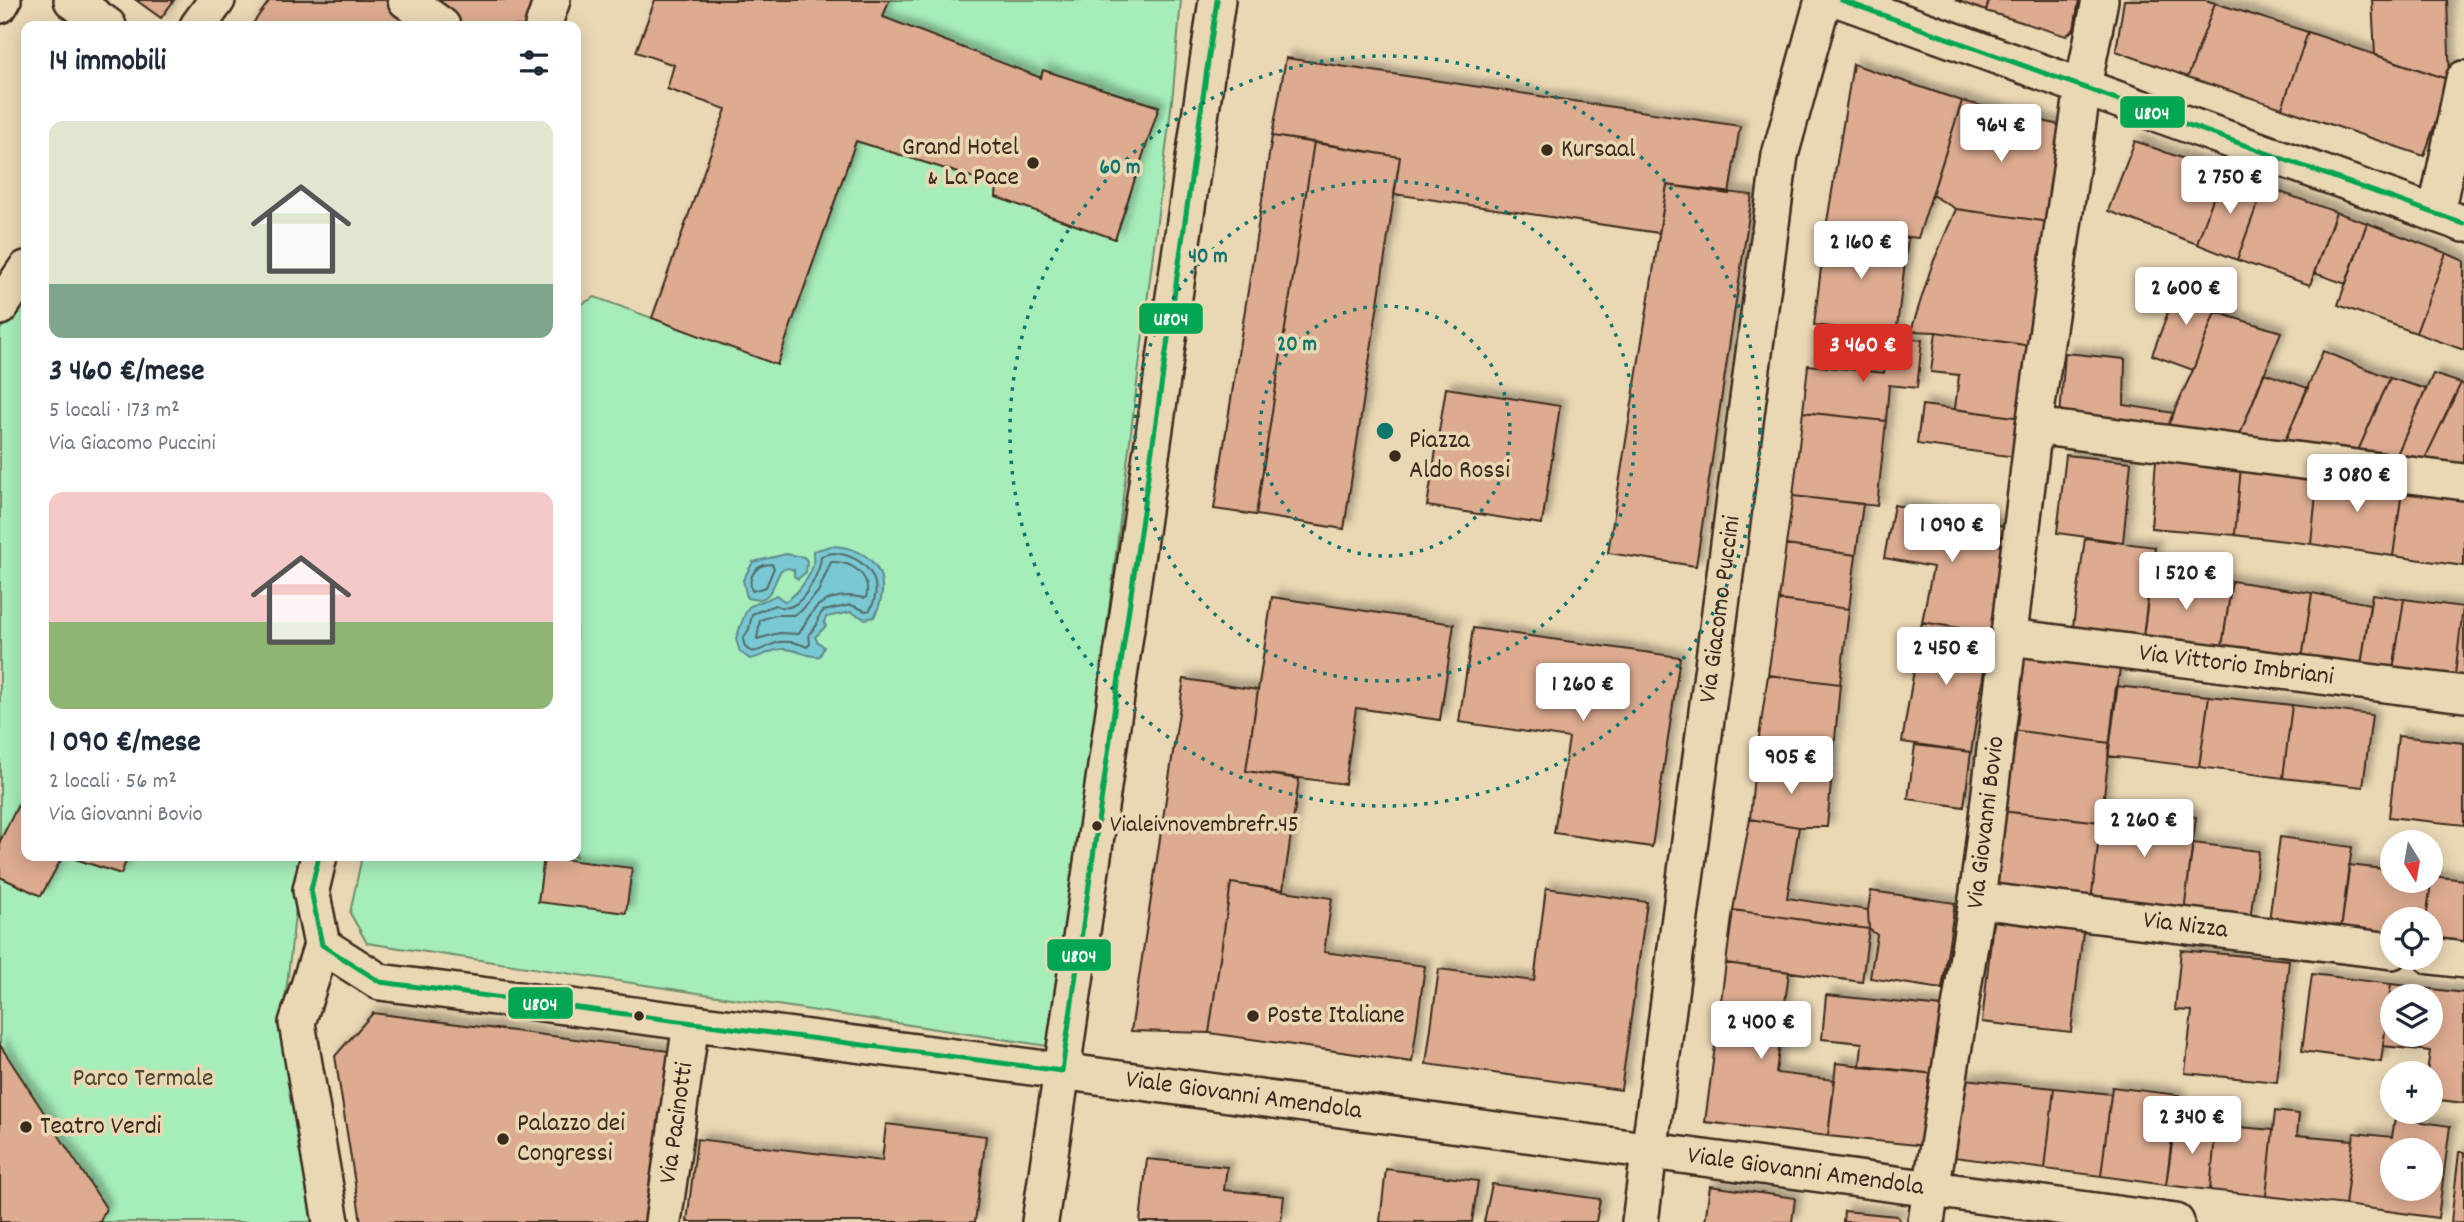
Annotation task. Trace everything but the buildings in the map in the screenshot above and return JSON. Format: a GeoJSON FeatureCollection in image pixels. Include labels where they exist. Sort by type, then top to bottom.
{"type":"FeatureCollection","features":[{"type":"Feature","properties":{"kind":"street"},"geometry":{"type":"LineString","coordinates":[[0,5],[3,0]]}},
{"type":"Feature","properties":{"kind":"street"},"geometry":{"type":"LineString","coordinates":[[72,0],[101,21]]}},
{"type":"Feature","properties":{"kind":"street"},"geometry":{"type":"LineString","coordinates":[[202,21],[217,0]]}},
{"type":"Feature","properties":{"kind":"street"},"geometry":{"type":"LineString","coordinates":[[406,0],[435,21]]}},
{"type":"Feature","properties":{"kind":"street"},"geometry":{"type":"LineString","coordinates":[[545,21],[552,0]]}},
{"type":"Feature","properties":{"kind":"street"},"geometry":{"type":"LineString","coordinates":[[1040,1222],[1217,0]]}},
{"type":"Feature","properties":{"kind":"street","name":"Via Giacomo Puccini"},"geometry":{"type":"LineString","coordinates":[[1640,1222],[1780,155],[1823,0]]}},
{"type":"Feature","properties":{"kind":"street"},"geometry":{"type":"LineString","coordinates":[[1841,0],[2450,219],[2464,79]]}},
{"type":"Feature","properties":{"kind":"street","name":"Via Giovanni Bovio"},"geometry":{"type":"LineString","coordinates":[[1928,1205],[1977,900],[2035,426],[2083,87],[2100,0]]}},
{"type":"Feature","properties":{"kind":"street"},"geometry":{"type":"LineString","coordinates":[[0,307],[21,276]]}},
{"type":"Feature","properties":{"kind":"street"},"geometry":{"type":"LineString","coordinates":[[2035,426],[2464,482]]}},
{"type":"Feature","properties":{"kind":"street","name":"Via Vittorio Imbriani"},"geometry":{"type":"LineString","coordinates":[[2009,636],[2464,694]]}},
{"type":"Feature","properties":{"kind":"street"},"geometry":{"type":"LineString","coordinates":[[318,861],[311,890],[322,945],[297,1023],[331,1222]]}},
{"type":"Feature","properties":{"kind":"street","name":"Via Nizza"},"geometry":{"type":"LineString","coordinates":[[1977,900],[2380,950]]}},
{"type":"Feature","properties":{"kind":"street","name":"Viale Giovanni Amendola"},"geometry":{"type":"LineString","coordinates":[[322,945],[380,982],[1650,1151],[1928,1205],[2176,1222]]}},
{"type":"Feature","properties":{"kind":"street"},"geometry":{"type":"LineString","coordinates":[[2443,957],[2464,960]]}},
{"type":"Feature","properties":{"kind":"street","name":"Via Pacinotti"},"geometry":{"type":"LineString","coordinates":[[663,1222],[691,1023]]}},
{"type":"Feature","properties":{"kind":"green space"},"geometry":{"type":"Polygon","coordinates":[[[889,0],[1181,0],[1173,92],[1055,1047],[367,943],[350,913],[361,861],[581,861],[581,304],[595,297],[777,364],[856,141],[997,185],[1115,239],[1159,106],[1043,71],[1041,78],[883,17],[889,0]]]}},
{"type":"Feature","properties":{"kind":"green space","name":"Parco Termale"},"geometry":{"type":"Polygon","coordinates":[[[21,301],[21,861],[301,861],[281,1035],[312,1222],[0,1222],[0,330],[21,301]]]}},
{"type":"Feature","properties":{"kind":"water"},"geometry":{"type":"Polygon","coordinates":[[[831,546],[859,552],[876,568],[881,578],[882,590],[874,617],[865,619],[851,612],[826,617],[826,626],[815,637],[824,647],[820,656],[782,649],[750,659],[740,652],[736,639],[749,607],[776,595],[784,601],[793,596],[812,569],[813,551],[831,546]]]}},
{"type":"Feature","properties":{"kind":"water"},"geometry":{"type":"Polygon","coordinates":[[[786,554],[804,557],[807,561],[806,572],[798,579],[794,576],[794,570],[781,570],[766,596],[762,599],[747,598],[743,580],[753,562],[786,554]]]}},
{"type":"Feature","properties":{"kind":"transit line","name":"U804"},"geometry":{"type":"LineString","coordinates":[[318,861],[311,890],[322,945],[380,982],[1062,1071],[1217,0]]}},
{"type":"Feature","properties":{"kind":"transit line","name":"U804"},"geometry":{"type":"LineString","coordinates":[[1841,0],[2464,224]]}},
{"type":"Feature","properties":{"kind":"place","name":"Kursaal"},"geometry":{"type":"Point","coordinates":[1547,150]}},
{"type":"Feature","properties":{"kind":"place","name":"Grand Hotel & La Pace"},"geometry":{"type":"Point","coordinates":[1033,163]}},
{"type":"Feature","properties":{"kind":"place","name":"Piazza Aldo Rossi"},"geometry":{"type":"Point","coordinates":[1395,456]}},
{"type":"Feature","properties":{"kind":"place","name":"Vialeivnovembrefr.45"},"geometry":{"type":"Point","coordinates":[1097,826]}},
{"type":"Feature","properties":{"kind":"place","name":"Poste Italiane"},"geometry":{"type":"Point","coordinates":[1253,1016]}},
{"type":"Feature","properties":{"kind":"place","name":"Teatro Verdi"},"geometry":{"type":"Point","coordinates":[26,1127]}},
{"type":"Feature","properties":{"kind":"place","name":"Palazzo dei Congressi"},"geometry":{"type":"Point","coordinates":[503,1139]}}]}
